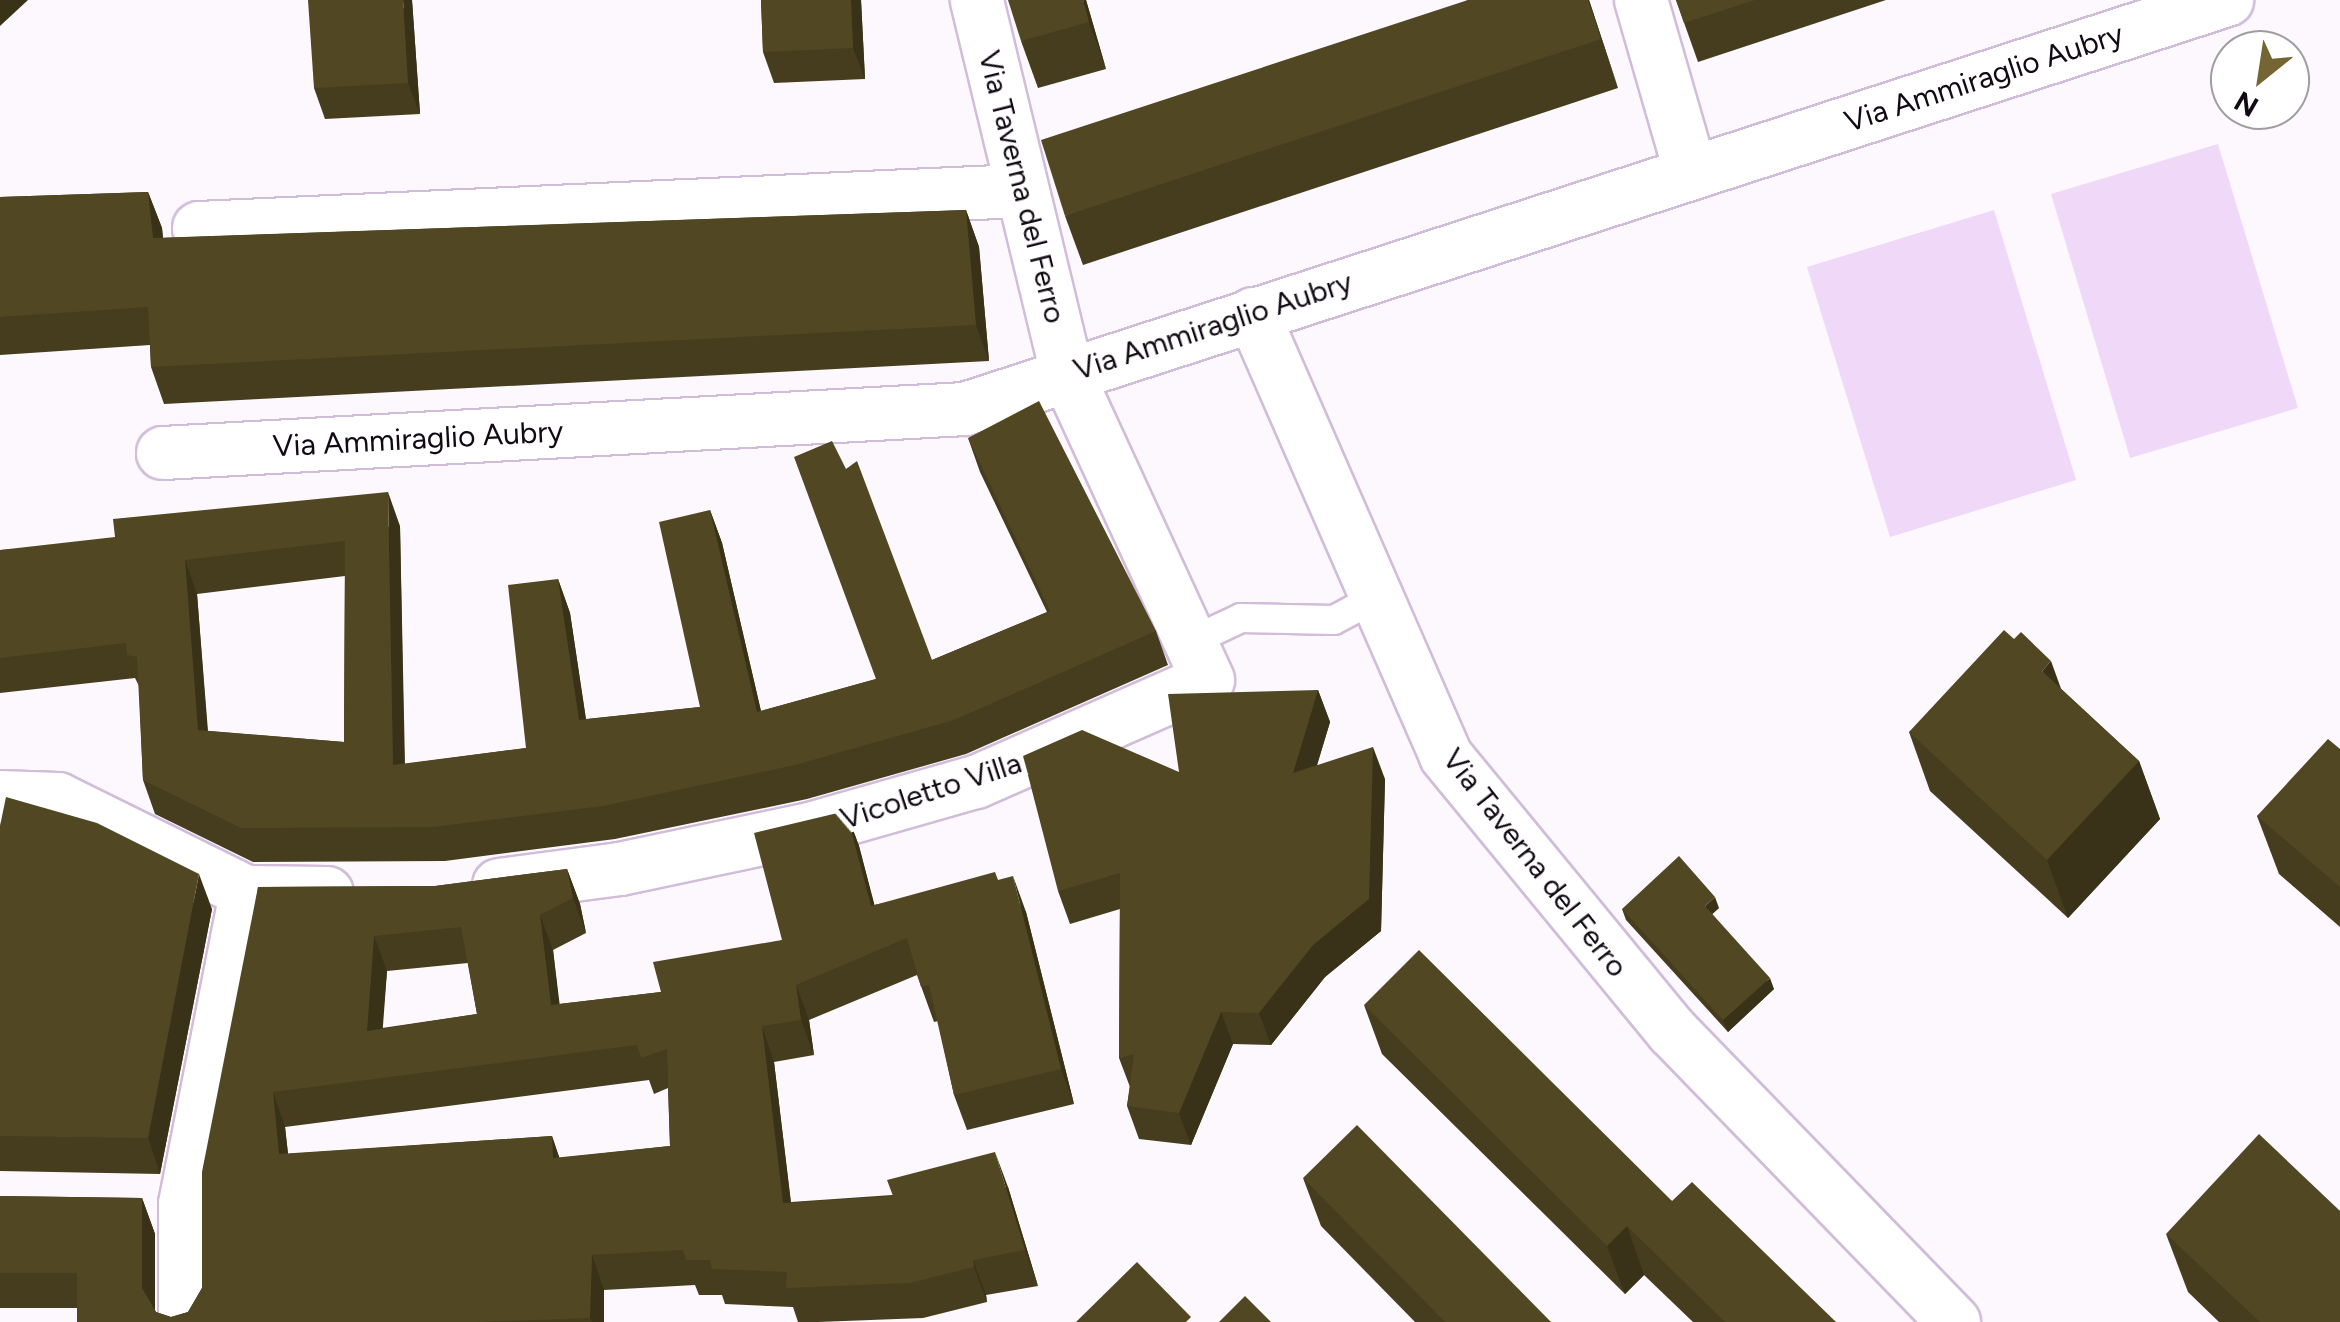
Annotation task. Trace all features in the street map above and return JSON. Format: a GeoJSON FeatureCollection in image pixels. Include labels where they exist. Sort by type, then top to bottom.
{"type":"FeatureCollection","features":[{"type":"Feature","properties":{"kind":"street","name":"Via Taverna del Ferro"},"geometry":{"type":"LineString","coordinates":[[977,0],[1067,374]]}},
{"type":"Feature","properties":{"kind":"street"},"geometry":{"type":"LineString","coordinates":[[1641,0],[1691,173]]}},
{"type":"Feature","properties":{"kind":"street","name":"Via Ammiraglio Aubry"},"geometry":{"type":"LineString","coordinates":[[163,453],[966,409],[2227,0]]}},
{"type":"Feature","properties":{"kind":"street"},"geometry":{"type":"LineString","coordinates":[[199,228],[1021,191]]}},
{"type":"Feature","properties":{"kind":"street","name":"Via Taverna del Ferro"},"geometry":{"type":"LineString","coordinates":[[1253,314],[1446,756],[1573,918],[1674,1032],[1954,1322]]}},
{"type":"Feature","properties":{"kind":"street","name":"Vicoletto Villa"},"geometry":{"type":"LineString","coordinates":[[447,891],[620,869],[814,828],[976,782],[1208,680],[1067,374]]}},
{"type":"Feature","properties":{"kind":"street"},"geometry":{"type":"LineString","coordinates":[[0,798],[58,799],[246,892],[370,893]]}},
{"type":"Feature","properties":{"kind":"street"},"geometry":{"type":"LineString","coordinates":[[185,1322],[185,1204],[246,892]]}},
{"type":"Feature","properties":{"kind":"street"},"geometry":{"type":"LineString","coordinates":[[130,1203],[185,1204]]}},
{"type":"Feature","properties":{"kind":"lane"},"geometry":{"type":"LineString","coordinates":[[1190,642],[1242,618],[1334,620],[1375,598]]}},
{"type":"Feature","properties":{"kind":"shaded area"},"geometry":{"type":"Polygon","coordinates":[[[2218,144],[2298,408],[2130,458],[2051,194],[2218,144]]]}},
{"type":"Feature","properties":{"kind":"shaded area"},"geometry":{"type":"Polygon","coordinates":[[[1994,210],[2076,480],[1890,537],[1807,267],[1994,210]]]}},
{"type":"Feature","properties":{"kind":"building"},"geometry":{"type":"Polygon","coordinates":[[[308,0],[403,0],[408,83],[314,88],[308,0]]]}},
{"type":"Feature","properties":{"kind":"building"},"geometry":{"type":"Polygon","coordinates":[[[761,0],[851,0],[853,48],[763,52],[761,0]]]}},
{"type":"Feature","properties":{"kind":"building"},"geometry":{"type":"Polygon","coordinates":[[[1008,0],[1083,0],[1089,22],[1021,41],[1008,0]]]}},
{"type":"Feature","properties":{"kind":"building"},"geometry":{"type":"Polygon","coordinates":[[[1468,0],[1588,0],[1601,39],[1065,216],[1041,140],[1468,0]]]}},
{"type":"Feature","properties":{"kind":"building"},"geometry":{"type":"Polygon","coordinates":[[[1676,0],[1755,0],[1684,23],[1676,0]]]}},
{"type":"Feature","properties":{"kind":"building"},"geometry":{"type":"Polygon","coordinates":[[[148,192],[153,238],[966,210],[976,325],[151,367],[148,307],[0,317],[0,197],[148,192]]]}},
{"type":"Feature","properties":{"kind":"building"},"geometry":{"type":"Polygon","coordinates":[[[1039,401],[1156,631],[954,720],[795,765],[603,806],[433,827],[241,828],[143,780],[137,657],[127,655],[126,643],[0,658],[0,550],[115,537],[113,519],[388,492],[393,765],[526,748],[508,585],[558,579],[579,720],[700,707],[659,522],[710,510],[757,712],[876,679],[794,457],[832,441],[846,469],[857,461],[932,660],[1050,611],[968,438],[1039,401]],[[345,541],[185,560],[198,730],[344,742],[345,541]]]}},
{"type":"Feature","properties":{"kind":"building"},"geometry":{"type":"Polygon","coordinates":[[[2004,630],[2014,639],[2021,632],[2051,661],[2042,671],[2139,761],[2047,860],[1909,732],[2004,630]]]}},
{"type":"Feature","properties":{"kind":"building"},"geometry":{"type":"Polygon","coordinates":[[[1318,690],[1293,773],[1373,747],[1369,899],[1313,945],[1259,1013],[1221,1012],[1179,1113],[1127,1106],[1134,1054],[1119,1058],[1120,873],[1058,891],[1023,756],[1082,730],[1179,772],[1168,694],[1318,690]]]}},
{"type":"Feature","properties":{"kind":"building"},"geometry":{"type":"Polygon","coordinates":[[[2328,739],[2340,749],[2340,887],[2257,816],[2328,739]]]}},
{"type":"Feature","properties":{"kind":"building"},"geometry":{"type":"Polygon","coordinates":[[[6,797],[97,823],[199,874],[148,1138],[0,1136],[0,826],[6,797]]]}},
{"type":"Feature","properties":{"kind":"building"},"geometry":{"type":"Polygon","coordinates":[[[846,811],[871,906],[995,872],[998,880],[1013,876],[1061,1069],[954,1095],[929,985],[921,987],[907,938],[796,985],[801,1020],[762,1026],[783,1203],[893,1196],[887,1180],[995,1152],[1025,1250],[973,1260],[974,1267],[910,1283],[786,1288],[787,1272],[712,1269],[710,1260],[686,1260],[683,1250],[592,1255],[590,1318],[477,1322],[77,1322],[77,1273],[0,1273],[0,1196],[142,1198],[142,1288],[156,1312],[171,1317],[188,1312],[202,1288],[202,1172],[258,887],[435,886],[567,869],[573,898],[540,915],[551,1005],[661,992],[653,962],[782,940],[754,833],[846,811]],[[461,927],[374,936],[367,1031],[477,1014],[461,927]],[[637,1045],[273,1092],[279,1154],[552,1136],[553,1158],[670,1146],[667,1049],[641,1058],[637,1045]]]}},
{"type":"Feature","properties":{"kind":"building"},"geometry":{"type":"Polygon","coordinates":[[[1679,856],[1715,897],[1705,906],[1770,978],[1723,1020],[1622,909],[1679,856]]]}},
{"type":"Feature","properties":{"kind":"building"},"geometry":{"type":"Polygon","coordinates":[[[1419,950],[1672,1201],[1692,1182],[1836,1322],[1725,1322],[1627,1226],[1607,1246],[1364,1005],[1419,950]]]}},
{"type":"Feature","properties":{"kind":"building"},"geometry":{"type":"Polygon","coordinates":[[[1357,1125],[1551,1322],[1445,1322],[1303,1178],[1357,1125]]]}},
{"type":"Feature","properties":{"kind":"building"},"geometry":{"type":"Polygon","coordinates":[[[2259,1134],[2340,1211],[2340,1322],[2260,1322],[2166,1234],[2259,1134]]]}},
{"type":"Feature","properties":{"kind":"building"},"geometry":{"type":"Polygon","coordinates":[[[1137,1262],[1191,1317],[1186,1322],[1076,1322],[1137,1262]]]}},
{"type":"Feature","properties":{"kind":"building"},"geometry":{"type":"Polygon","coordinates":[[[1245,1296],[1271,1322],[1219,1322],[1245,1296]]]}}]}
